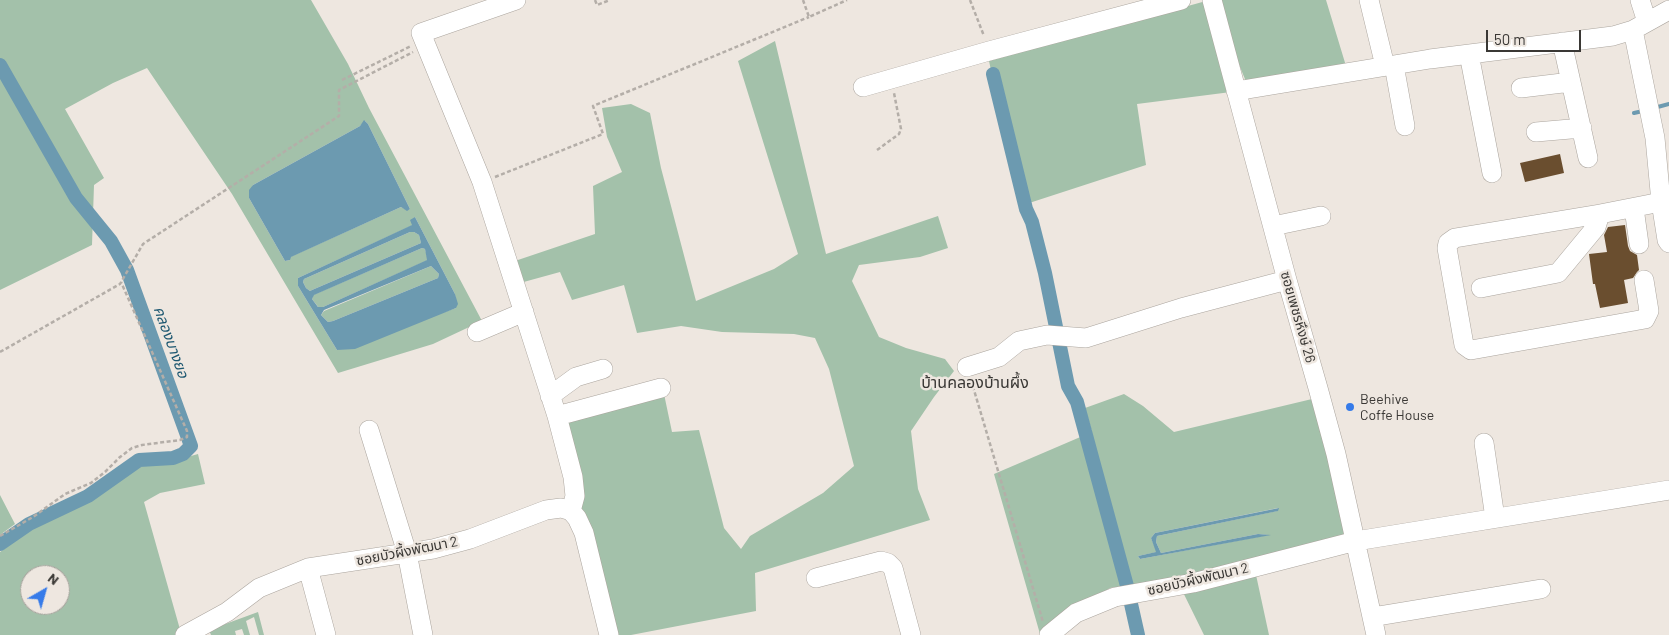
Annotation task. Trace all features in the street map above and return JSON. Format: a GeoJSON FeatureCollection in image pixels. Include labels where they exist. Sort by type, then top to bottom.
{"type":"FeatureCollection","features":[{"type":"Feature","properties":{"kind":"street"},"geometry":{"type":"LineString","coordinates":[[516,0],[421,33],[482,182],[557,416],[573,476],[576,496],[571,511],[577,518],[584,533],[609,635]]}},
{"type":"Feature","properties":{"kind":"street"},"geometry":{"type":"LineString","coordinates":[[863,87],[1181,0]]}},
{"type":"Feature","properties":{"kind":"street","name":"ซอยเพชรหึงษ์ 26"},"geometry":{"type":"LineString","coordinates":[[1212,0],[1286,280],[1336,454],[1374,626]]}},
{"type":"Feature","properties":{"kind":"street"},"geometry":{"type":"LineString","coordinates":[[1369,0],[1390,65],[1405,126]]}},
{"type":"Feature","properties":{"kind":"street"},"geometry":{"type":"LineString","coordinates":[[1640,0],[1640,26],[1648,109],[1655,138],[1666,240],[1669,243]]}},
{"type":"Feature","properties":{"kind":"street"},"geometry":{"type":"LineString","coordinates":[[1236,91],[1390,65],[1613,36],[1640,26],[1669,10]]}},
{"type":"Feature","properties":{"kind":"street"},"geometry":{"type":"LineString","coordinates":[[1562,42],[1588,158]]}},
{"type":"Feature","properties":{"kind":"street"},"geometry":{"type":"LineString","coordinates":[[1469,54],[1492,173]]}},
{"type":"Feature","properties":{"kind":"street"},"geometry":{"type":"LineString","coordinates":[[1521,88],[1572,82]]}},
{"type":"Feature","properties":{"kind":"street"},"geometry":{"type":"LineString","coordinates":[[1536,132],[1582,128]]}},
{"type":"Feature","properties":{"kind":"street"},"geometry":{"type":"LineString","coordinates":[[1644,280],[1649,311],[1644,319],[1471,350],[1464,345],[1447,248],[1448,244],[1455,238],[1661,202]]}},
{"type":"Feature","properties":{"kind":"street"},"geometry":{"type":"LineString","coordinates":[[1634,208],[1639,244]]}},
{"type":"Feature","properties":{"kind":"street"},"geometry":{"type":"LineString","coordinates":[[1481,288],[1558,273],[1596,227],[1600,214]]}},
{"type":"Feature","properties":{"kind":"street"},"geometry":{"type":"LineString","coordinates":[[1273,226],[1321,216]]}},
{"type":"Feature","properties":{"kind":"street"},"geometry":{"type":"LineString","coordinates":[[967,367],[1000,357],[1019,341],[1047,335],[1086,338],[1181,308],[1286,280]]}},
{"type":"Feature","properties":{"kind":"street"},"geometry":{"type":"LineString","coordinates":[[477,332],[524,312]]}},
{"type":"Feature","properties":{"kind":"street"},"geometry":{"type":"LineString","coordinates":[[550,396],[576,378],[603,369]]}},
{"type":"Feature","properties":{"kind":"street"},"geometry":{"type":"LineString","coordinates":[[557,416],[661,388]]}},
{"type":"Feature","properties":{"kind":"street"},"geometry":{"type":"LineString","coordinates":[[369,430],[407,553],[423,635]]}},
{"type":"Feature","properties":{"kind":"street"},"geometry":{"type":"LineString","coordinates":[[1484,443],[1495,518]]}},
{"type":"Feature","properties":{"kind":"street","name":"ซอยบัวผึ้งพัฒนา 2"},"geometry":{"type":"LineString","coordinates":[[1046,630],[1076,613],[1116,597],[1193,582],[1356,541],[1669,490]]}},
{"type":"Feature","properties":{"kind":"street","name":"ซอยบัวผึ้งพัฒนา 2"},"geometry":{"type":"LineString","coordinates":[[196,632],[259,588],[308,568],[433,549],[470,539],[478,534],[546,510],[561,508],[571,511]]}},
{"type":"Feature","properties":{"kind":"street"},"geometry":{"type":"LineString","coordinates":[[816,578],[881,561],[888,563],[893,568],[911,635]]}},
{"type":"Feature","properties":{"kind":"street"},"geometry":{"type":"LineString","coordinates":[[308,568],[326,635]]}},
{"type":"Feature","properties":{"kind":"street"},"geometry":{"type":"LineString","coordinates":[[1374,626],[1542,589]]}},
{"type":"Feature","properties":{"kind":"path"},"geometry":{"type":"LineString","coordinates":[[595,0],[597,5],[610,0]]}},
{"type":"Feature","properties":{"kind":"path"},"geometry":{"type":"LineString","coordinates":[[803,0],[809,17]]}},
{"type":"Feature","properties":{"kind":"path"},"geometry":{"type":"LineString","coordinates":[[482,182],[602,134],[593,106],[847,0]]}},
{"type":"Feature","properties":{"kind":"path"},"geometry":{"type":"LineString","coordinates":[[970,0],[989,51]]}},
{"type":"Feature","properties":{"kind":"path"},"geometry":{"type":"LineString","coordinates":[[342,80],[425,43]]}},
{"type":"Feature","properties":{"kind":"path"},"geometry":{"type":"LineString","coordinates":[[0,352],[111,289],[121,281],[143,244],[339,116],[340,90],[425,43]]}},
{"type":"Feature","properties":{"kind":"path"},"geometry":{"type":"LineString","coordinates":[[877,150],[899,134],[901,129],[899,112],[890,79]]}},
{"type":"Feature","properties":{"kind":"path"},"geometry":{"type":"LineString","coordinates":[[0,536],[33,517],[65,494],[91,483],[132,448],[180,440],[187,437],[187,431],[121,281]]}},
{"type":"Feature","properties":{"kind":"path"},"geometry":{"type":"LineString","coordinates":[[967,367],[1046,630]]}},
{"type":"Feature","properties":{"kind":"green space"},"geometry":{"type":"Polygon","coordinates":[[[0,0],[311,0],[348,64],[369,108],[482,321],[433,344],[338,373],[232,194],[147,68],[113,83],[65,109],[104,178],[94,185],[92,245],[0,290],[0,0]],[[365,121],[360,126],[253,185],[249,198],[285,261],[290,260],[290,257],[401,207],[407,210],[410,209],[365,121]],[[415,217],[413,225],[298,278],[298,286],[337,350],[456,308],[455,294],[415,217]]]}},
{"type":"Feature","properties":{"kind":"green space"},"geometry":{"type":"Polygon","coordinates":[[[1221,0],[1326,0],[1346,66],[1247,84],[1238,62],[1221,0]]]}},
{"type":"Feature","properties":{"kind":"green space"},"geometry":{"type":"Polygon","coordinates":[[[1206,1],[1231,92],[1137,104],[1146,165],[1020,206],[989,61],[1206,1]]]}},
{"type":"Feature","properties":{"kind":"green space"},"geometry":{"type":"Polygon","coordinates":[[[775,41],[826,254],[938,216],[948,248],[920,257],[859,265],[852,281],[879,337],[906,348],[945,359],[954,371],[911,431],[918,489],[930,520],[755,573],[756,611],[631,635],[615,635],[583,517],[564,421],[664,394],[672,432],[699,430],[724,528],[741,549],[750,536],[823,493],[854,466],[829,369],[815,338],[794,334],[722,332],[681,326],[637,333],[624,285],[572,300],[560,272],[520,283],[512,262],[595,234],[593,186],[622,172],[607,137],[602,108],[631,104],[650,113],[661,168],[696,301],[774,269],[798,254],[738,61],[775,41]]]}},
{"type":"Feature","properties":{"kind":"green space"},"geometry":{"type":"Polygon","coordinates":[[[410,232],[419,235],[421,243],[310,291],[306,288],[303,282],[304,279],[410,232]]]}},
{"type":"Feature","properties":{"kind":"green space"},"geometry":{"type":"Polygon","coordinates":[[[422,248],[425,249],[428,260],[323,307],[319,308],[312,299],[313,295],[422,248]]]}},
{"type":"Feature","properties":{"kind":"green space"},"geometry":{"type":"Polygon","coordinates":[[[431,266],[439,274],[438,278],[333,321],[328,322],[321,315],[324,311],[431,266]]]}},
{"type":"Feature","properties":{"kind":"green space"},"geometry":{"type":"Polygon","coordinates":[[[1124,394],[1143,406],[1174,432],[1312,399],[1347,531],[1347,538],[1253,561],[1269,635],[1204,635],[1176,578],[1110,588],[1040,634],[994,474],[1092,432],[1085,408],[1124,394]],[[1278,508],[1155,533],[1151,538],[1157,552],[1138,556],[1140,559],[1268,535],[1258,534],[1161,553],[1156,542],[1157,536],[1277,511],[1278,508]]]}},
{"type":"Feature","properties":{"kind":"green space"},"geometry":{"type":"Polygon","coordinates":[[[198,454],[205,484],[160,493],[144,502],[181,633],[177,635],[0,635],[0,552],[41,522],[72,509],[141,465],[166,463],[198,454]]]}},
{"type":"Feature","properties":{"kind":"green space"},"geometry":{"type":"Polygon","coordinates":[[[0,495],[15,524],[0,535],[0,495]]]}},
{"type":"Feature","properties":{"kind":"green space"},"geometry":{"type":"Polygon","coordinates":[[[258,612],[264,635],[259,635],[254,617],[246,621],[250,635],[244,635],[242,629],[235,631],[236,635],[211,635],[209,630],[258,612]]]}},
{"type":"Feature","properties":{"kind":"water"},"geometry":{"type":"Polygon","coordinates":[[[364,120],[368,124],[410,209],[407,211],[401,207],[285,261],[249,198],[249,190],[253,185],[360,126],[364,120]]]}},
{"type":"Feature","properties":{"kind":"water"},"geometry":{"type":"Polygon","coordinates":[[[415,217],[455,294],[458,304],[456,308],[355,349],[337,350],[298,286],[298,278],[412,225],[410,220],[415,217]],[[410,232],[304,279],[303,282],[306,288],[310,291],[421,243],[419,235],[410,232]],[[422,248],[314,295],[312,299],[318,307],[323,307],[427,260],[425,249],[422,248]],[[431,266],[324,310],[321,315],[328,322],[333,321],[438,278],[439,274],[431,266]]]}},
{"type":"Feature","properties":{"kind":"water"},"geometry":{"type":"Polygon","coordinates":[[[1279,508],[1278,511],[1157,536],[1156,542],[1161,553],[1258,534],[1271,535],[1140,559],[1138,556],[1156,552],[1151,538],[1155,533],[1279,508]]]}},
{"type":"Feature","properties":{"kind":"building"},"geometry":{"type":"Polygon","coordinates":[[[1560,154],[1564,173],[1525,182],[1520,163],[1560,154]]]}},
{"type":"Feature","properties":{"kind":"building"},"geometry":{"type":"Polygon","coordinates":[[[1625,225],[1628,246],[1630,251],[1637,255],[1639,270],[1633,278],[1624,280],[1628,303],[1600,308],[1595,284],[1593,284],[1589,254],[1607,252],[1604,235],[1608,227],[1625,225]]]}},
{"type":"Feature","properties":{"kind":"waterway","name":"คลองบางยอ"},"geometry":{"type":"LineString","coordinates":[[0,65],[76,198],[111,241],[127,270],[191,446],[183,454],[173,458],[139,460],[88,496],[29,524],[0,544]]}},
{"type":"Feature","properties":{"kind":"waterway"},"geometry":{"type":"LineString","coordinates":[[993,74],[1026,209],[1032,222],[1045,273],[1068,386],[1077,402],[1127,586],[1138,635]]}},
{"type":"Feature","properties":{"kind":"waterway"},"geometry":{"type":"LineString","coordinates":[[1654,108],[1669,104]]}},
{"type":"Feature","properties":{"kind":"waterway"},"geometry":{"type":"LineString","coordinates":[[1634,113],[1643,111]]}},
{"type":"Feature","properties":{"kind":"place","name":"Beehive Coffe House"},"geometry":{"type":"Point","coordinates":[1350,407]}},
{"type":"Feature","properties":{"kind":"district","name":"บ้านคลองบ้านผึ้ง"},"geometry":{"type":"Point","coordinates":[975,383]}}]}
